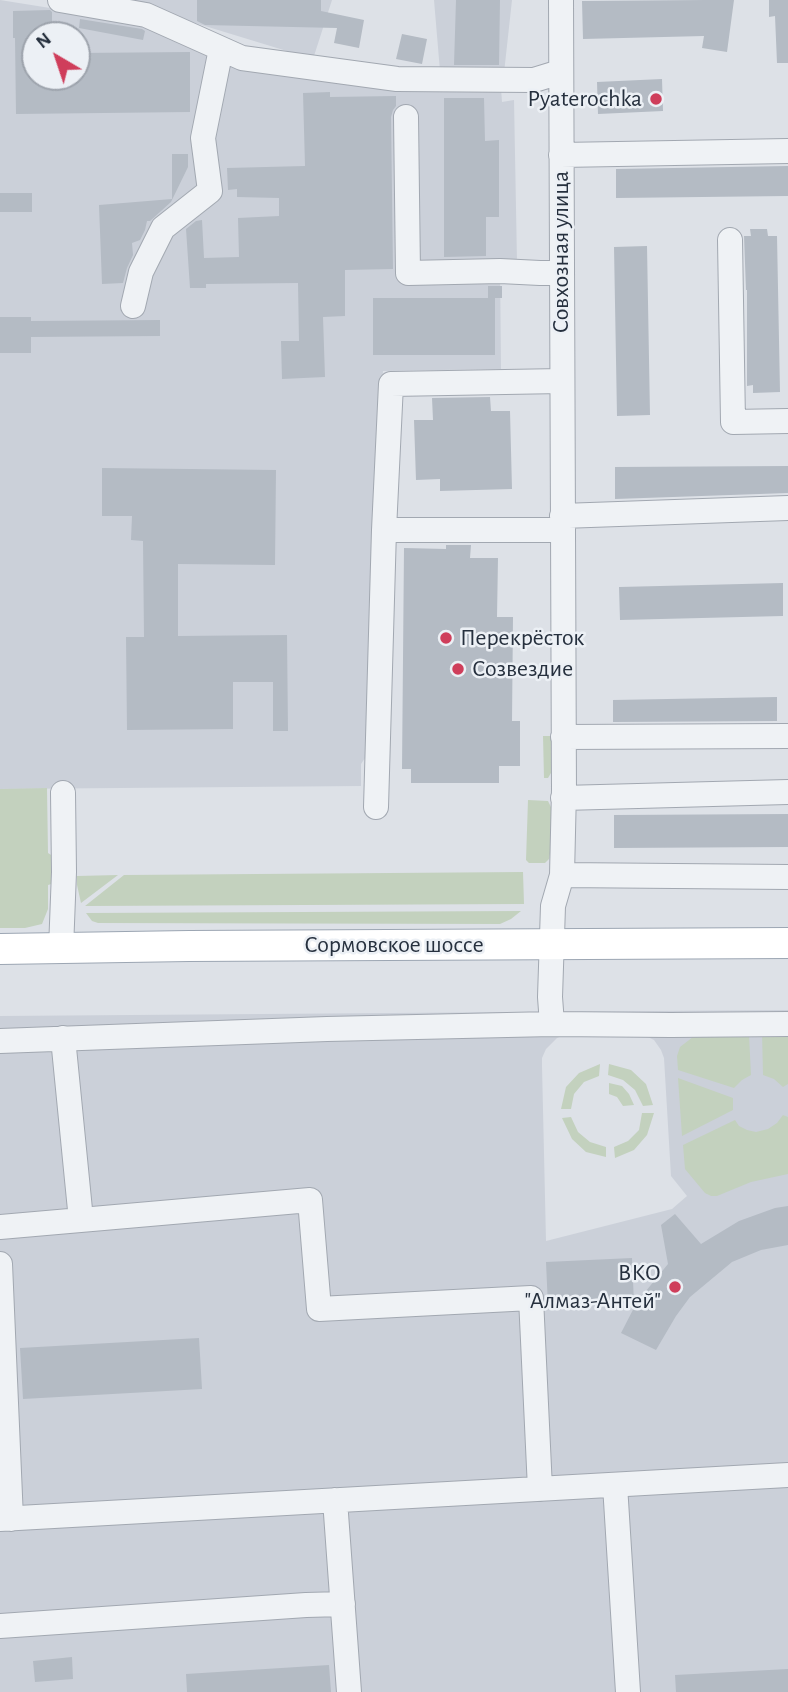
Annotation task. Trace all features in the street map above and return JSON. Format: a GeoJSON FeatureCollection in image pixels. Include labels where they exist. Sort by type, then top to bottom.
{"type":"FeatureCollection","features":[{"type":"Feature","properties":{"kind":"main road","name":"Сормовское шоссе"},"geometry":{"type":"LineString","coordinates":[[0,949],[788,943]]}},
{"type":"Feature","properties":{"kind":"street"},"geometry":{"type":"LineString","coordinates":[[60,0],[146,15],[242,58],[397,79],[534,80],[560,72]]}},
{"type":"Feature","properties":{"kind":"street","name":"Совхозная улица"},"geometry":{"type":"LineString","coordinates":[[552,1024],[552,944],[554,906],[562,875],[563,798],[561,0]]}},
{"type":"Feature","properties":{"kind":"street"},"geometry":{"type":"LineString","coordinates":[[133,306],[141,272],[163,228],[210,191],[203,138],[221,49]]}},
{"type":"Feature","properties":{"kind":"street"},"geometry":{"type":"LineString","coordinates":[[406,117],[408,273],[562,273]]}},
{"type":"Feature","properties":{"kind":"street"},"geometry":{"type":"LineString","coordinates":[[561,155],[788,151]]}},
{"type":"Feature","properties":{"kind":"street"},"geometry":{"type":"LineString","coordinates":[[730,240],[733,422],[788,421]]}},
{"type":"Feature","properties":{"kind":"street"},"geometry":{"type":"LineString","coordinates":[[376,807],[391,384],[562,382]]}},
{"type":"Feature","properties":{"kind":"street"},"geometry":{"type":"LineString","coordinates":[[384,530],[562,523],[788,508]]}},
{"type":"Feature","properties":{"kind":"street"},"geometry":{"type":"LineString","coordinates":[[563,737],[788,736]]}},
{"type":"Feature","properties":{"kind":"street"},"geometry":{"type":"LineString","coordinates":[[563,798],[788,792]]}},
{"type":"Feature","properties":{"kind":"street"},"geometry":{"type":"LineString","coordinates":[[61,949],[64,872],[62,793]]}},
{"type":"Feature","properties":{"kind":"street"},"geometry":{"type":"LineString","coordinates":[[562,875],[788,877]]}},
{"type":"Feature","properties":{"kind":"street"},"geometry":{"type":"LineString","coordinates":[[0,1041],[552,1024],[788,1024]]}},
{"type":"Feature","properties":{"kind":"street"},"geometry":{"type":"LineString","coordinates":[[63,1038],[81,1220]]}},
{"type":"Feature","properties":{"kind":"street"},"geometry":{"type":"LineString","coordinates":[[0,1227],[310,1200],[319,1309],[531,1298],[540,1489]]}},
{"type":"Feature","properties":{"kind":"street"},"geometry":{"type":"LineString","coordinates":[[0,1264],[6,1519],[788,1475]]}},
{"type":"Feature","properties":{"kind":"street"},"geometry":{"type":"LineString","coordinates":[[615,1485],[628,1692]]}},
{"type":"Feature","properties":{"kind":"street"},"geometry":{"type":"LineString","coordinates":[[335,1500],[349,1692]]}},
{"type":"Feature","properties":{"kind":"street"},"geometry":{"type":"LineString","coordinates":[[0,1626],[342,1604]]}},
{"type":"Feature","properties":{"kind":"shaded area"},"geometry":{"type":"Polygon","coordinates":[[[0,0],[144,23],[238,66],[357,86],[501,88],[502,102],[514,100],[517,262],[500,264],[501,369],[383,371],[375,510],[373,746],[361,764],[361,786],[0,789],[0,0]]]}},
{"type":"Feature","properties":{"kind":"shaded area"},"geometry":{"type":"Polygon","coordinates":[[[104,0],[332,0],[313,59],[146,8],[104,0]]]}},
{"type":"Feature","properties":{"kind":"shaded area"},"geometry":{"type":"Polygon","coordinates":[[[434,0],[512,0],[504,73],[440,71],[434,0]]]}},
{"type":"Feature","properties":{"kind":"shaded area"},"geometry":{"type":"Polygon","coordinates":[[[788,1010],[788,1692],[0,1692],[0,1016],[788,1010]],[[644,1035],[562,1036],[546,1049],[542,1066],[546,1241],[672,1209],[687,1196],[671,1176],[664,1058],[654,1040],[644,1035]]]}},
{"type":"Feature","properties":{"kind":"green space"},"geometry":{"type":"Polygon","coordinates":[[[543,736],[554,736],[554,768],[548,778],[544,778],[543,736]]]}},
{"type":"Feature","properties":{"kind":"green space"},"geometry":{"type":"Polygon","coordinates":[[[47,788],[48,853],[56,858],[55,883],[48,885],[48,909],[42,924],[25,928],[0,928],[0,789],[47,788]]]}},
{"type":"Feature","properties":{"kind":"green space"},"geometry":{"type":"Polygon","coordinates":[[[528,800],[548,801],[552,809],[551,848],[549,859],[545,863],[529,863],[526,860],[528,800]]]}},
{"type":"Feature","properties":{"kind":"green space"},"geometry":{"type":"Polygon","coordinates":[[[523,872],[524,904],[85,906],[124,875],[523,872]]]}},
{"type":"Feature","properties":{"kind":"green space"},"geometry":{"type":"Polygon","coordinates":[[[118,875],[81,903],[77,876],[118,875]]]}},
{"type":"Feature","properties":{"kind":"green space"},"geometry":{"type":"Polygon","coordinates":[[[521,911],[500,924],[98,923],[92,921],[86,913],[521,911]]]}},
{"type":"Feature","properties":{"kind":"green space"},"geometry":{"type":"Polygon","coordinates":[[[762,1032],[788,1033],[788,1084],[783,1087],[774,1079],[763,1075],[762,1032]]]}},
{"type":"Feature","properties":{"kind":"green space"},"geometry":{"type":"Polygon","coordinates":[[[749,1035],[751,1075],[734,1088],[678,1070],[677,1056],[680,1047],[693,1037],[749,1035]]]}},
{"type":"Feature","properties":{"kind":"green space"},"geometry":{"type":"Polygon","coordinates":[[[600,1064],[599,1076],[584,1082],[574,1094],[571,1109],[561,1109],[566,1087],[579,1073],[600,1064]]]}},
{"type":"Feature","properties":{"kind":"green space"},"geometry":{"type":"Polygon","coordinates":[[[609,1064],[631,1070],[646,1084],[653,1105],[643,1106],[635,1090],[623,1080],[608,1075],[609,1064]]]}},
{"type":"Feature","properties":{"kind":"green space"},"geometry":{"type":"Polygon","coordinates":[[[678,1078],[733,1098],[733,1110],[682,1136],[678,1078]]]}},
{"type":"Feature","properties":{"kind":"green space"},"geometry":{"type":"Polygon","coordinates":[[[609,1083],[622,1086],[634,1105],[623,1106],[617,1097],[609,1094],[609,1083]]]}},
{"type":"Feature","properties":{"kind":"green space"},"geometry":{"type":"Polygon","coordinates":[[[642,1113],[654,1113],[647,1135],[634,1150],[615,1158],[614,1147],[628,1141],[639,1130],[642,1113]]]}},
{"type":"Feature","properties":{"kind":"green space"},"geometry":{"type":"Polygon","coordinates":[[[783,1115],[788,1117],[788,1174],[751,1182],[711,1196],[705,1193],[685,1169],[683,1145],[735,1120],[747,1130],[756,1132],[768,1129],[783,1115]]]}},
{"type":"Feature","properties":{"kind":"green space"},"geometry":{"type":"Polygon","coordinates":[[[571,1117],[578,1132],[590,1142],[606,1147],[606,1157],[586,1152],[572,1139],[562,1118],[571,1117]]]}},
{"type":"Feature","properties":{"kind":"building"},"geometry":{"type":"Polygon","coordinates":[[[197,0],[321,0],[321,11],[364,20],[359,48],[334,43],[337,28],[205,25],[197,21],[197,0]]]}},
{"type":"Feature","properties":{"kind":"building"},"geometry":{"type":"Polygon","coordinates":[[[456,0],[500,0],[499,65],[454,65],[456,0]]]}},
{"type":"Feature","properties":{"kind":"building"},"geometry":{"type":"Polygon","coordinates":[[[734,0],[727,52],[702,48],[704,36],[583,39],[582,1],[734,0]]]}},
{"type":"Feature","properties":{"kind":"building"},"geometry":{"type":"Polygon","coordinates":[[[769,0],[788,0],[788,63],[777,63],[775,16],[769,17],[769,0]]]}},
{"type":"Feature","properties":{"kind":"building"},"geometry":{"type":"Polygon","coordinates":[[[13,11],[52,12],[52,21],[21,21],[21,91],[91,91],[91,53],[190,52],[190,112],[16,114],[13,11]]]}},
{"type":"Feature","properties":{"kind":"building"},"geometry":{"type":"Polygon","coordinates":[[[80,19],[142,29],[145,31],[143,40],[91,30],[91,21],[80,19]]]}},
{"type":"Feature","properties":{"kind":"building"},"geometry":{"type":"Polygon","coordinates":[[[402,34],[427,39],[422,64],[396,59],[402,34]]]}},
{"type":"Feature","properties":{"kind":"building"},"geometry":{"type":"Polygon","coordinates":[[[662,79],[663,111],[598,114],[597,82],[662,79]]]}},
{"type":"Feature","properties":{"kind":"building"},"geometry":{"type":"Polygon","coordinates":[[[330,92],[330,97],[396,96],[396,106],[391,117],[393,269],[345,270],[345,316],[323,317],[325,377],[282,379],[281,341],[299,341],[298,283],[206,284],[206,288],[190,288],[186,229],[202,220],[204,258],[239,257],[238,218],[279,216],[279,198],[237,197],[237,189],[228,190],[227,168],[305,166],[303,93],[330,92]]]}},
{"type":"Feature","properties":{"kind":"building"},"geometry":{"type":"Polygon","coordinates":[[[444,98],[484,98],[485,141],[499,140],[499,217],[486,217],[486,256],[444,257],[444,98]]]}},
{"type":"Feature","properties":{"kind":"building"},"geometry":{"type":"Polygon","coordinates":[[[172,154],[188,154],[188,167],[171,202],[147,221],[140,240],[132,243],[133,255],[123,283],[102,284],[99,205],[172,199],[172,154]]]}},
{"type":"Feature","properties":{"kind":"building"},"geometry":{"type":"Polygon","coordinates":[[[788,166],[788,196],[616,198],[616,169],[788,166]]]}},
{"type":"Feature","properties":{"kind":"building"},"geometry":{"type":"Polygon","coordinates":[[[0,193],[32,193],[32,212],[0,212],[0,193]]]}},
{"type":"Feature","properties":{"kind":"building"},"geometry":{"type":"Polygon","coordinates":[[[750,229],[767,229],[768,236],[777,236],[780,392],[753,393],[753,385],[747,386],[744,236],[751,236],[750,229]]]}},
{"type":"Feature","properties":{"kind":"building"},"geometry":{"type":"Polygon","coordinates":[[[647,246],[650,415],[617,416],[614,247],[647,246]]]}},
{"type":"Feature","properties":{"kind":"building"},"geometry":{"type":"Polygon","coordinates":[[[488,286],[502,286],[502,298],[495,298],[495,355],[373,355],[373,298],[488,298],[488,286]]]}},
{"type":"Feature","properties":{"kind":"building"},"geometry":{"type":"Polygon","coordinates":[[[0,317],[31,317],[31,321],[160,320],[160,336],[31,337],[31,353],[0,353],[0,317]]]}},
{"type":"Feature","properties":{"kind":"building"},"geometry":{"type":"Polygon","coordinates":[[[490,397],[491,411],[510,411],[512,489],[440,491],[440,479],[416,480],[414,420],[433,420],[432,398],[490,397]]]}},
{"type":"Feature","properties":{"kind":"building"},"geometry":{"type":"Polygon","coordinates":[[[788,466],[788,493],[615,499],[615,467],[788,466]]]}},
{"type":"Feature","properties":{"kind":"building"},"geometry":{"type":"Polygon","coordinates":[[[102,468],[276,470],[275,565],[178,564],[178,636],[287,635],[288,731],[273,731],[273,682],[233,682],[233,729],[127,730],[126,637],[144,637],[143,541],[131,540],[132,516],[102,516],[102,468]]]}},
{"type":"Feature","properties":{"kind":"building","name":"Созвездие"},"geometry":{"type":"Polygon","coordinates":[[[446,545],[471,545],[470,558],[498,558],[497,617],[513,617],[512,721],[520,721],[520,766],[499,766],[499,783],[411,783],[411,769],[402,769],[404,548],[446,549],[446,545]]]}},
{"type":"Feature","properties":{"kind":"building"},"geometry":{"type":"Polygon","coordinates":[[[783,583],[783,616],[620,620],[619,587],[783,583]]]}},
{"type":"Feature","properties":{"kind":"building"},"geometry":{"type":"Polygon","coordinates":[[[777,697],[777,721],[613,722],[613,700],[777,697]]]}},
{"type":"Feature","properties":{"kind":"building"},"geometry":{"type":"Polygon","coordinates":[[[788,814],[788,847],[614,848],[614,815],[788,814]]]}},
{"type":"Feature","properties":{"kind":"building","name":"ВКО \"Алмаз-Антей\""},"geometry":{"type":"Polygon","coordinates":[[[788,1206],[788,1245],[761,1250],[732,1262],[690,1297],[656,1350],[621,1333],[637,1302],[668,1264],[661,1225],[675,1214],[701,1244],[739,1221],[788,1206]]]}},
{"type":"Feature","properties":{"kind":"building"},"geometry":{"type":"Polygon","coordinates":[[[632,1258],[634,1303],[548,1307],[546,1262],[632,1258]]]}},
{"type":"Feature","properties":{"kind":"building"},"geometry":{"type":"Polygon","coordinates":[[[199,1338],[202,1389],[23,1399],[20,1348],[199,1338]]]}},
{"type":"Feature","properties":{"kind":"building"},"geometry":{"type":"Polygon","coordinates":[[[72,1657],[73,1679],[35,1682],[33,1661],[72,1657]]]}},
{"type":"Feature","properties":{"kind":"building"},"geometry":{"type":"Polygon","coordinates":[[[329,1665],[331,1692],[187,1692],[186,1674],[329,1665]]]}},
{"type":"Feature","properties":{"kind":"building"},"geometry":{"type":"Polygon","coordinates":[[[788,1669],[788,1692],[676,1692],[675,1675],[788,1669]]]}},
{"type":"Feature","properties":{"kind":"place","name":"Pyaterochka"},"geometry":{"type":"Point","coordinates":[656,99]}},
{"type":"Feature","properties":{"kind":"place","name":"Перекрёсток"},"geometry":{"type":"Point","coordinates":[446,638]}},
{"type":"Feature","properties":{"kind":"place","name":"Созвездие"},"geometry":{"type":"Point","coordinates":[458,669]}},
{"type":"Feature","properties":{"kind":"place","name":"ВКО \"Алмаз-Антей\""},"geometry":{"type":"Point","coordinates":[675,1287]}}]}
